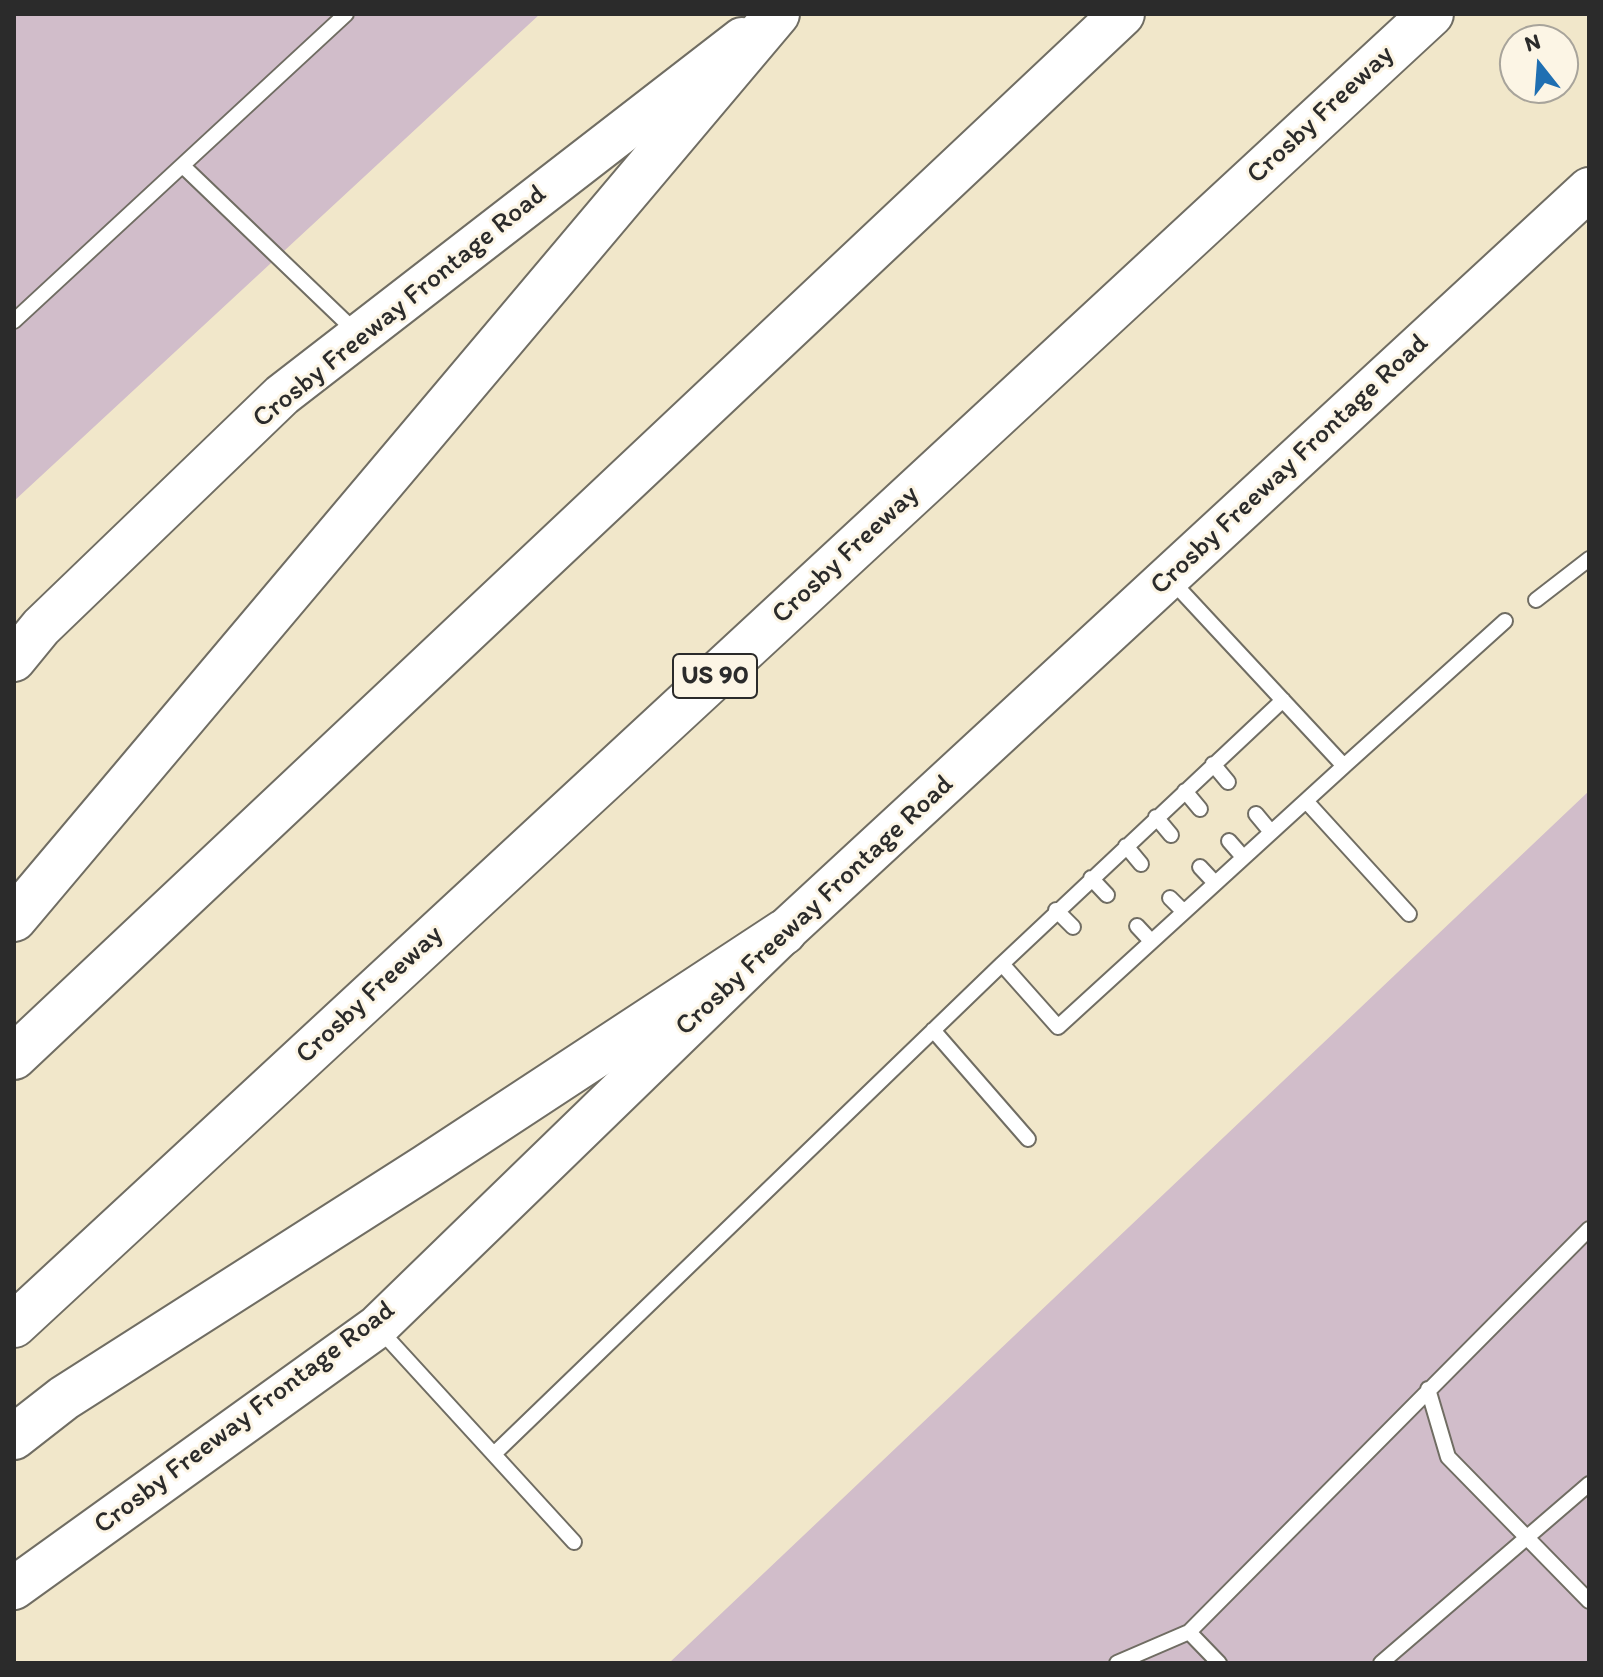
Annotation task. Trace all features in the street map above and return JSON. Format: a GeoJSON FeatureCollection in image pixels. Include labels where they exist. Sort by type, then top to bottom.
{"type":"FeatureCollection","features":[{"type":"Feature","properties":{"kind":"highway"},"geometry":{"type":"LineString","coordinates":[[14,919],[776,14]]}},
{"type":"Feature","properties":{"kind":"highway"},"geometry":{"type":"LineString","coordinates":[[14,1057],[1122,14]]}},
{"type":"Feature","properties":{"kind":"highway","name":"Crosby Freeway"},"geometry":{"type":"LineString","coordinates":[[14,1325],[1424,21]]}},
{"type":"Feature","properties":{"kind":"highway"},"geometry":{"type":"LineString","coordinates":[[14,1437],[64,1398],[426,1167],[784,932]]}},
{"type":"Feature","properties":{"kind":"main road","name":"Crosby Freeway Frontage Road"},"geometry":{"type":"LineString","coordinates":[[14,660],[41,627],[282,395],[776,14]]}},
{"type":"Feature","properties":{"kind":"main road","name":"Crosby Freeway Frontage Road"},"geometry":{"type":"LineString","coordinates":[[14,1588],[377,1327],[784,932],[1589,189]]}},
{"type":"Feature","properties":{"kind":"lane"},"geometry":{"type":"LineString","coordinates":[[14,321],[346,14]]}},
{"type":"Feature","properties":{"kind":"lane"},"geometry":{"type":"LineString","coordinates":[[184,167],[359,335]]}},
{"type":"Feature","properties":{"kind":"lane"},"geometry":{"type":"LineString","coordinates":[[1536,600],[1589,559]]}},
{"type":"Feature","properties":{"kind":"lane"},"geometry":{"type":"LineString","coordinates":[[1168,577],[1344,766]]}},
{"type":"Feature","properties":{"kind":"lane"},"geometry":{"type":"LineString","coordinates":[[1002,964],[1058,1027],[1505,621]]}},
{"type":"Feature","properties":{"kind":"lane"},"geometry":{"type":"LineString","coordinates":[[494,1454],[1056,910],[1283,700]]}},
{"type":"Feature","properties":{"kind":"lane"},"geometry":{"type":"LineString","coordinates":[[1213,764],[1228,782]]}},
{"type":"Feature","properties":{"kind":"lane"},"geometry":{"type":"LineString","coordinates":[[1185,791],[1200,809]]}},
{"type":"Feature","properties":{"kind":"lane"},"geometry":{"type":"LineString","coordinates":[[1306,801],[1409,914]]}},
{"type":"Feature","properties":{"kind":"lane"},"geometry":{"type":"LineString","coordinates":[[1256,814],[1271,832]]}},
{"type":"Feature","properties":{"kind":"lane"},"geometry":{"type":"LineString","coordinates":[[1156,817],[1171,835]]}},
{"type":"Feature","properties":{"kind":"lane"},"geometry":{"type":"LineString","coordinates":[[1229,841],[1243,857]]}},
{"type":"Feature","properties":{"kind":"lane"},"geometry":{"type":"LineString","coordinates":[[1126,846],[1141,864]]}},
{"type":"Feature","properties":{"kind":"lane"},"geometry":{"type":"LineString","coordinates":[[1200,867],[1215,883]]}},
{"type":"Feature","properties":{"kind":"lane"},"geometry":{"type":"LineString","coordinates":[[1091,878],[1107,895]]}},
{"type":"Feature","properties":{"kind":"lane"},"geometry":{"type":"LineString","coordinates":[[1170,898],[1183,911]]}},
{"type":"Feature","properties":{"kind":"lane"},"geometry":{"type":"LineString","coordinates":[[1056,910],[1073,927]]}},
{"type":"Feature","properties":{"kind":"lane"},"geometry":{"type":"LineString","coordinates":[[1137,926],[1151,941]]}},
{"type":"Feature","properties":{"kind":"lane"},"geometry":{"type":"LineString","coordinates":[[1106,960],[1118,971]]}},
{"type":"Feature","properties":{"kind":"lane"},"geometry":{"type":"LineString","coordinates":[[933,1030],[1028,1139]]}},
{"type":"Feature","properties":{"kind":"lane"},"geometry":{"type":"LineString","coordinates":[[1117,1663],[1189,1632],[1589,1229]]}},
{"type":"Feature","properties":{"kind":"lane"},"geometry":{"type":"LineString","coordinates":[[377,1327],[574,1542]]}},
{"type":"Feature","properties":{"kind":"lane"},"geometry":{"type":"LineString","coordinates":[[1428,1389],[1448,1457],[1529,1536],[1589,1601]]}},
{"type":"Feature","properties":{"kind":"lane"},"geometry":{"type":"LineString","coordinates":[[1381,1663],[1589,1484]]}},
{"type":"Feature","properties":{"kind":"lane"},"geometry":{"type":"LineString","coordinates":[[1189,1632],[1219,1663]]}},
{"type":"Feature","properties":{"kind":"shaded area"},"geometry":{"type":"Polygon","coordinates":[[[14,14],[540,14],[14,501],[14,14]]]}},
{"type":"Feature","properties":{"kind":"shaded area"},"geometry":{"type":"Polygon","coordinates":[[[1589,791],[1589,1663],[669,1663],[1589,791]]]}}]}
